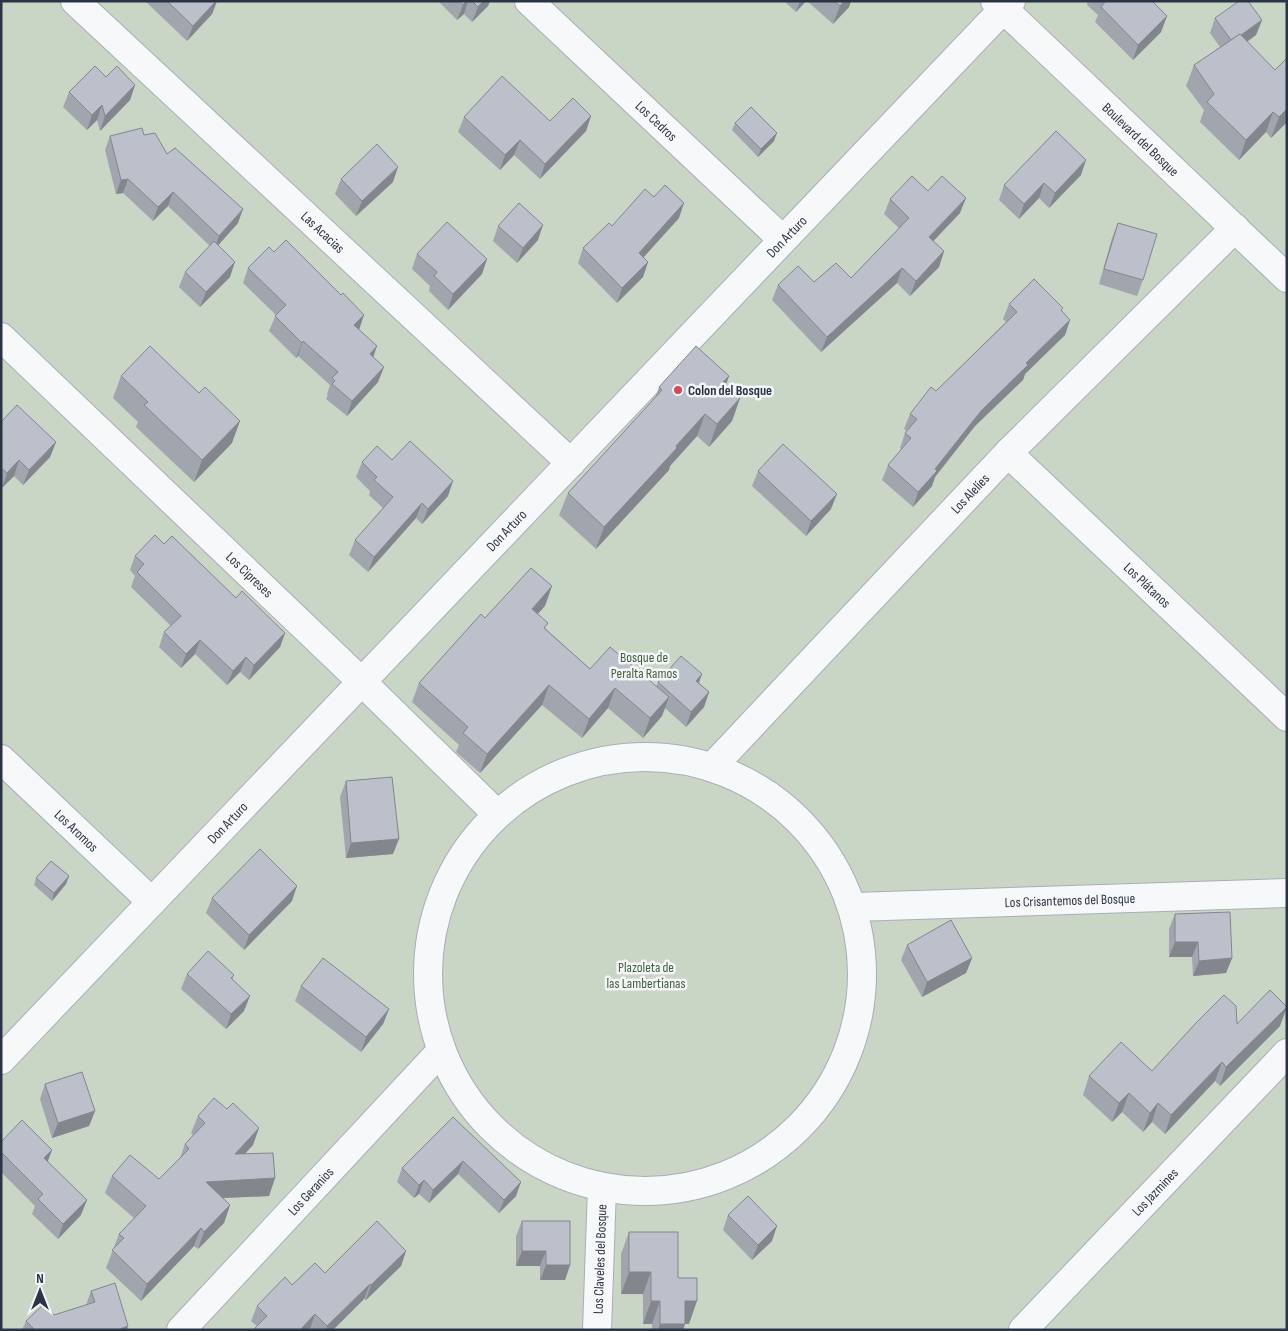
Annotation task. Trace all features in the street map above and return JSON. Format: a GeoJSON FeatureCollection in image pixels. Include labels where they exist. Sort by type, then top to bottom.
{"type":"FeatureCollection","features":[{"type":"Feature","properties":{"kind":"street","name":"Las Acacias"},"geometry":{"type":"LineString","coordinates":[[75,1],[571,463]]}},
{"type":"Feature","properties":{"kind":"street","name":"Los Cedros"},"geometry":{"type":"LineString","coordinates":[[529,1],[783,240]]}},
{"type":"Feature","properties":{"kind":"street","name":"Don Arturo"},"geometry":{"type":"LineString","coordinates":[[1,1060],[783,240],[1003,4]]}},
{"type":"Feature","properties":{"kind":"street","name":"Boulevard del Bosque"},"geometry":{"type":"LineString","coordinates":[[1003,4],[1287,278]]}},
{"type":"Feature","properties":{"kind":"street","name":"Los Alelíes"},"geometry":{"type":"LineString","coordinates":[[712,767],[1008,453],[1235,228]]}},
{"type":"Feature","properties":{"kind":"street","name":"Los Cipreses"},"geometry":{"type":"LineString","coordinates":[[1,337],[362,682],[497,814]]}},
{"type":"Feature","properties":{"kind":"street","name":"Los Plátanos"},"geometry":{"type":"LineString","coordinates":[[1008,453],[1287,717]]}},
{"type":"Feature","properties":{"kind":"street"},"geometry":{"type":"LineString","coordinates":[[641,756],[683,759],[712,767],[771,796],[820,842],[854,907],[864,975],[852,1048],[816,1112],[760,1160],[692,1188],[647,1193],[602,1188],[550,1171],[491,1130],[462,1094],[440,1052],[427,1000],[432,925],[461,856],[497,814],[533,787],[573,768],[641,756]]}},
{"type":"Feature","properties":{"kind":"street","name":"Los Aromos"},"geometry":{"type":"LineString","coordinates":[[1,759],[152,902]]}},
{"type":"Feature","properties":{"kind":"street","name":"Los Crisantemos del Bosque"},"geometry":{"type":"LineString","coordinates":[[854,907],[1287,893]]}},
{"type":"Feature","properties":{"kind":"street","name":"Los Geranios"},"geometry":{"type":"LineString","coordinates":[[181,1330],[440,1052]]}},
{"type":"Feature","properties":{"kind":"street","name":"Los Jazmines"},"geometry":{"type":"LineString","coordinates":[[1032,1327],[1287,1053]]}},
{"type":"Feature","properties":{"kind":"street","name":"Los Claveles del Bosque"},"geometry":{"type":"LineString","coordinates":[[597,1330],[602,1188]]}},
{"type":"Feature","properties":{"kind":"green space","name":"Bosque de Peralta Ramos"},"geometry":{"type":"Polygon","coordinates":[[[1,1],[1287,1],[1287,1330],[1,1330],[1,1]]]}},
{"type":"Feature","properties":{"kind":"building"},"geometry":{"type":"Polygon","coordinates":[[[167,1],[216,1],[193,26],[167,1]]]}},
{"type":"Feature","properties":{"kind":"building"},"geometry":{"type":"Polygon","coordinates":[[[472,1],[483,1],[478,7],[472,1]]]}},
{"type":"Feature","properties":{"kind":"building"},"geometry":{"type":"Polygon","coordinates":[[[834,1],[844,1],[840,6],[834,1]]]}},
{"type":"Feature","properties":{"kind":"building"},"geometry":{"type":"Polygon","coordinates":[[[1104,1],[1152,1],[1167,16],[1138,45],[1101,7],[1104,1]]]}},
{"type":"Feature","properties":{"kind":"building"},"geometry":{"type":"Polygon","coordinates":[[[1239,1],[1248,1],[1262,20],[1231,40],[1215,18],[1239,1]]]}},
{"type":"Feature","properties":{"kind":"building"},"geometry":{"type":"Polygon","coordinates":[[[1240,34],[1275,70],[1287,58],[1287,109],[1279,117],[1273,112],[1246,140],[1207,102],[1214,94],[1194,65],[1240,34]]]}},
{"type":"Feature","properties":{"kind":"building"},"geometry":{"type":"Polygon","coordinates":[[[95,66],[106,77],[117,66],[135,85],[105,116],[102,105],[92,115],[69,92],[95,66]]]}},
{"type":"Feature","properties":{"kind":"building"},"geometry":{"type":"Polygon","coordinates":[[[502,76],[550,121],[573,98],[591,116],[545,164],[520,140],[505,155],[464,117],[502,76]]]}},
{"type":"Feature","properties":{"kind":"building"},"geometry":{"type":"Polygon","coordinates":[[[751,107],[777,133],[761,149],[735,123],[751,107]]]}},
{"type":"Feature","properties":{"kind":"building"},"geometry":{"type":"Polygon","coordinates":[[[142,128],[144,135],[155,133],[167,154],[175,148],[243,209],[219,236],[173,192],[158,207],[128,179],[121,180],[110,136],[142,128]]]}},
{"type":"Feature","properties":{"kind":"building"},"geometry":{"type":"Polygon","coordinates":[[[1056,131],[1086,160],[1055,193],[1044,183],[1024,204],[1004,185],[1056,131]]]}},
{"type":"Feature","properties":{"kind":"building"},"geometry":{"type":"Polygon","coordinates":[[[377,144],[398,167],[362,201],[341,179],[377,144]]]}},
{"type":"Feature","properties":{"kind":"building"},"geometry":{"type":"Polygon","coordinates":[[[912,176],[928,191],[942,176],[966,198],[929,237],[944,251],[916,281],[902,268],[827,337],[778,285],[798,266],[814,282],[836,263],[851,278],[909,218],[890,199],[912,176]]]}},
{"type":"Feature","properties":{"kind":"building"},"geometry":{"type":"Polygon","coordinates":[[[665,185],[684,203],[639,253],[648,262],[622,288],[583,248],[609,223],[612,226],[645,189],[654,197],[665,185]]]}},
{"type":"Feature","properties":{"kind":"building"},"geometry":{"type":"Polygon","coordinates":[[[519,203],[543,225],[523,248],[498,226],[519,203]]]}},
{"type":"Feature","properties":{"kind":"building"},"geometry":{"type":"Polygon","coordinates":[[[447,222],[487,259],[453,294],[434,276],[437,272],[417,254],[447,222]]]}},
{"type":"Feature","properties":{"kind":"building"},"geometry":{"type":"Polygon","coordinates":[[[1118,223],[1157,234],[1143,280],[1104,269],[1118,223]]]}},
{"type":"Feature","properties":{"kind":"building"},"geometry":{"type":"Polygon","coordinates":[[[286,240],[341,295],[343,293],[364,315],[354,325],[377,346],[370,354],[384,367],[352,401],[332,384],[335,381],[332,378],[338,372],[303,341],[302,343],[275,316],[286,305],[248,268],[269,247],[274,252],[286,240]]]}},
{"type":"Feature","properties":{"kind":"building"},"geometry":{"type":"Polygon","coordinates":[[[214,241],[235,262],[206,292],[185,272],[214,241]]]}},
{"type":"Feature","properties":{"kind":"building"},"geometry":{"type":"Polygon","coordinates":[[[1034,279],[1063,308],[1061,310],[1070,320],[981,411],[935,469],[937,471],[918,492],[888,465],[911,438],[905,433],[917,419],[910,414],[931,387],[936,391],[1017,312],[1009,304],[1034,279]]]}},
{"type":"Feature","properties":{"kind":"building"},"geometry":{"type":"Polygon","coordinates":[[[150,346],[199,393],[205,387],[240,421],[202,460],[144,405],[148,402],[121,376],[150,346]]]}},
{"type":"Feature","properties":{"kind":"building"},"geometry":{"type":"Polygon","coordinates":[[[696,346],[729,376],[723,382],[740,398],[717,424],[705,414],[676,446],[677,448],[604,527],[568,493],[662,390],[659,387],[696,346]]]}},
{"type":"Feature","properties":{"kind":"building"},"geometry":{"type":"Polygon","coordinates":[[[17,405],[56,442],[29,470],[19,460],[7,473],[1,468],[1,422],[17,405]]]}},
{"type":"Feature","properties":{"kind":"building"},"geometry":{"type":"Polygon","coordinates":[[[410,441],[453,481],[428,509],[422,503],[374,557],[355,540],[393,497],[374,480],[377,477],[362,462],[377,446],[392,460],[410,441]]]}},
{"type":"Feature","properties":{"kind":"building"},"geometry":{"type":"Polygon","coordinates":[[[783,444],[837,494],[811,521],[758,471],[783,444]]]}},
{"type":"Feature","properties":{"kind":"building"},"geometry":{"type":"Polygon","coordinates":[[[155,535],[164,544],[172,536],[236,598],[242,591],[285,633],[254,665],[246,657],[233,671],[200,640],[186,654],[164,632],[181,616],[137,572],[144,564],[135,556],[155,535]]]}},
{"type":"Feature","properties":{"kind":"building"},"geometry":{"type":"Polygon","coordinates":[[[531,568],[552,586],[532,609],[548,623],[544,628],[590,669],[610,647],[669,697],[650,718],[615,688],[589,719],[549,685],[487,754],[463,733],[468,727],[419,683],[481,614],[485,618],[531,568]]]}},
{"type":"Feature","properties":{"kind":"building"},"geometry":{"type":"Polygon","coordinates":[[[681,656],[702,674],[696,681],[709,692],[691,712],[658,682],[681,656]]]}},
{"type":"Feature","properties":{"kind":"building"},"geometry":{"type":"Polygon","coordinates":[[[392,777],[399,839],[351,843],[346,781],[392,777]]]}},
{"type":"Feature","properties":{"kind":"building"},"geometry":{"type":"Polygon","coordinates":[[[260,849],[297,886],[249,935],[212,898],[260,849]]]}},
{"type":"Feature","properties":{"kind":"building"},"geometry":{"type":"Polygon","coordinates":[[[51,861],[69,876],[54,893],[36,878],[51,861]]]}},
{"type":"Feature","properties":{"kind":"building"},"geometry":{"type":"Polygon","coordinates":[[[1230,912],[1232,958],[1199,961],[1198,942],[1175,942],[1175,914],[1230,912]]]}},
{"type":"Feature","properties":{"kind":"building"},"geometry":{"type":"Polygon","coordinates":[[[951,920],[972,958],[927,982],[907,945],[951,920]]]}},
{"type":"Feature","properties":{"kind":"building"},"geometry":{"type":"Polygon","coordinates":[[[208,951],[234,975],[231,978],[250,996],[231,1014],[187,974],[208,951]]]}},
{"type":"Feature","properties":{"kind":"building"},"geometry":{"type":"Polygon","coordinates":[[[323,958],[389,1009],[366,1037],[301,986],[323,958]]]}},
{"type":"Feature","properties":{"kind":"building"},"geometry":{"type":"Polygon","coordinates":[[[1270,990],[1287,1007],[1226,1067],[1222,1062],[1171,1115],[1158,1103],[1150,1113],[1129,1093],[1119,1103],[1089,1076],[1121,1042],[1152,1071],[1224,995],[1236,1006],[1237,1024],[1270,990]]]}},
{"type":"Feature","properties":{"kind":"building"},"geometry":{"type":"Polygon","coordinates":[[[82,1072],[95,1111],[58,1123],[45,1084],[82,1072]]]}},
{"type":"Feature","properties":{"kind":"building"},"geometry":{"type":"Polygon","coordinates":[[[214,1098],[227,1109],[233,1103],[259,1128],[235,1154],[273,1153],[275,1178],[206,1182],[230,1205],[204,1232],[201,1228],[147,1284],[112,1250],[124,1238],[119,1234],[146,1206],[112,1176],[130,1155],[159,1179],[189,1149],[185,1144],[205,1123],[198,1116],[214,1098]]]}},
{"type":"Feature","properties":{"kind":"building"},"geometry":{"type":"Polygon","coordinates":[[[453,1117],[521,1182],[504,1200],[463,1161],[433,1190],[424,1180],[419,1185],[402,1168],[453,1117]]]}},
{"type":"Feature","properties":{"kind":"building"},"geometry":{"type":"Polygon","coordinates":[[[22,1120],[52,1150],[44,1158],[87,1200],[63,1224],[38,1199],[43,1194],[1,1152],[1,1142],[22,1120]]]}},
{"type":"Feature","properties":{"kind":"building"},"geometry":{"type":"Polygon","coordinates":[[[748,1196],[777,1226],[758,1245],[728,1215],[748,1196]]]}},
{"type":"Feature","properties":{"kind":"building"},"geometry":{"type":"Polygon","coordinates":[[[377,1221],[406,1251],[327,1326],[315,1314],[300,1330],[253,1330],[267,1316],[257,1306],[285,1277],[292,1285],[315,1263],[325,1273],[377,1221]]]}},
{"type":"Feature","properties":{"kind":"building"},"geometry":{"type":"Polygon","coordinates":[[[522,1221],[570,1221],[570,1265],[546,1265],[546,1251],[522,1251],[522,1221]]]}},
{"type":"Feature","properties":{"kind":"building"},"geometry":{"type":"Polygon","coordinates":[[[629,1232],[678,1232],[678,1278],[697,1278],[697,1301],[685,1301],[685,1324],[660,1324],[660,1301],[651,1301],[651,1272],[629,1272],[629,1232]]]}},
{"type":"Feature","properties":{"kind":"building"},"geometry":{"type":"Polygon","coordinates":[[[115,1283],[128,1326],[117,1330],[35,1330],[26,1321],[44,1304],[54,1315],[95,1302],[91,1291],[115,1283]]]}},
{"type":"Feature","properties":{"kind":"place","name":"Colon del Bosque"},"geometry":{"type":"Point","coordinates":[678,390]}},
{"type":"Feature","properties":{"kind":"park label","name":"Plazoleta de las Lambertianas"},"geometry":{"type":"Point","coordinates":[646,976]}}]}
